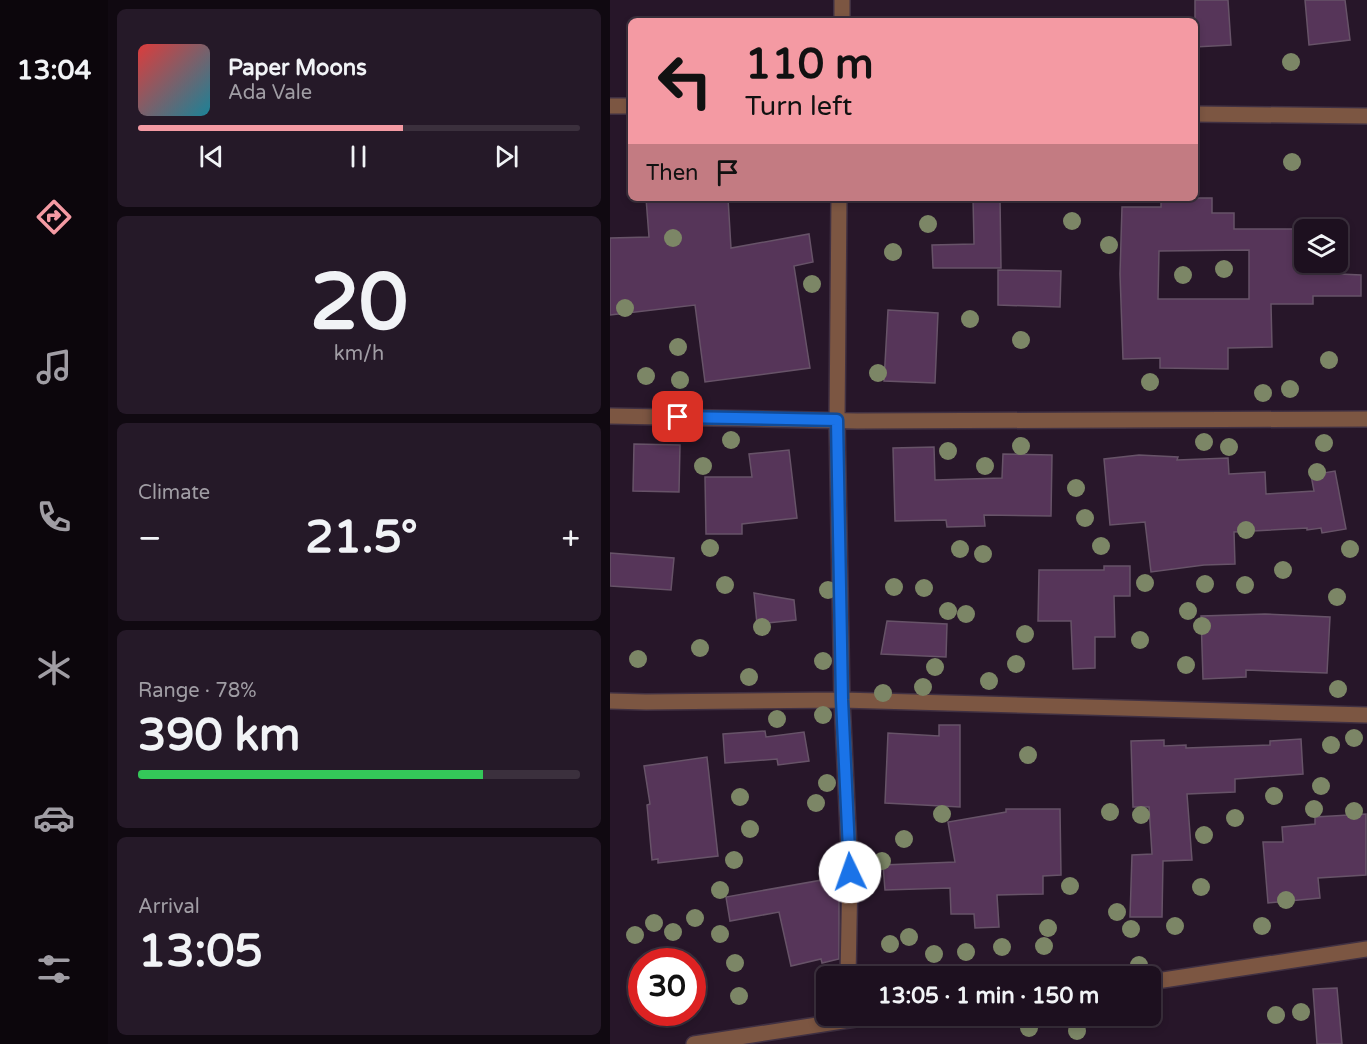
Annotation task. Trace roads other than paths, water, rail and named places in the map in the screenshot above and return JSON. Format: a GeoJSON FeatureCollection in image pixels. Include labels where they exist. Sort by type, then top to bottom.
{"type":"FeatureCollection","features":[{"type":"Feature","properties":{"kind":"street"},"geometry":{"type":"LineString","coordinates":[[842,0],[842,18]]}},
{"type":"Feature","properties":{"kind":"street"},"geometry":{"type":"LineString","coordinates":[[610,106],[628,106]]}},
{"type":"Feature","properties":{"kind":"street"},"geometry":{"type":"LineString","coordinates":[[1198,114],[1366,116]]}},
{"type":"Feature","properties":{"kind":"street"},"geometry":{"type":"LineString","coordinates":[[839,201],[837,420],[842,700],[850,872],[848,966]]}},
{"type":"Feature","properties":{"kind":"street"},"geometry":{"type":"LineString","coordinates":[[610,416],[837,420],[1366,419]]}},
{"type":"Feature","properties":{"kind":"street"},"geometry":{"type":"LineString","coordinates":[[610,701],[842,700],[1366,715]]}},
{"type":"Feature","properties":{"kind":"street"},"geometry":{"type":"LineString","coordinates":[[1161,980],[1366,949]]}},
{"type":"Feature","properties":{"kind":"street"},"geometry":{"type":"LineString","coordinates":[[694,1044],[816,1022]]}}]}
